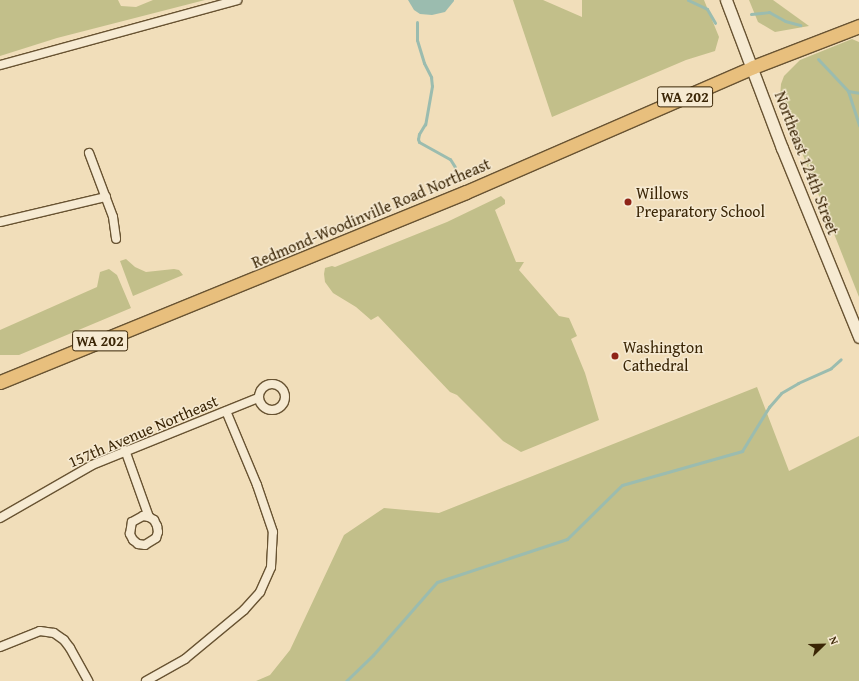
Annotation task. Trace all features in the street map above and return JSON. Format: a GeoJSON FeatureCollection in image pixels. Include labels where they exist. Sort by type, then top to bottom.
{"type":"FeatureCollection","features":[{"type":"Feature","properties":{"kind":"main road","name":"WA 202"},"geometry":{"type":"LineString","coordinates":[[753,67],[859,26]]}},
{"type":"Feature","properties":{"kind":"main road","name":"Redmond-Woodinville Road Northeast"},"geometry":{"type":"LineString","coordinates":[[0,382],[466,192],[753,67]]}},
{"type":"Feature","properties":{"kind":"street"},"geometry":{"type":"LineString","coordinates":[[0,64],[237,0]]}},
{"type":"Feature","properties":{"kind":"street","name":"Northeast 124th Street"},"geometry":{"type":"LineString","coordinates":[[726,0],[753,67],[782,148],[859,337]]}},
{"type":"Feature","properties":{"kind":"street"},"geometry":{"type":"LineString","coordinates":[[89,153],[113,217],[116,239]]}},
{"type":"Feature","properties":{"kind":"street"},"geometry":{"type":"LineString","coordinates":[[0,222],[106,197]]}},
{"type":"Feature","properties":{"kind":"street","name":"157th Avenue Northeast"},"geometry":{"type":"LineString","coordinates":[[0,518],[74,474],[125,450],[258,398]]}},
{"type":"Feature","properties":{"kind":"street"},"geometry":{"type":"LineString","coordinates":[[146,681],[185,659],[244,610],[260,592],[271,567],[274,532],[257,485],[226,411]]}},
{"type":"Feature","properties":{"kind":"street"},"geometry":{"type":"LineString","coordinates":[[125,450],[149,517]]}},
{"type":"Feature","properties":{"kind":"street"},"geometry":{"type":"LineString","coordinates":[[0,647],[40,631],[54,633],[64,640],[70,648],[88,681]]}},
{"type":"Feature","properties":{"kind":"shaded area"},"geometry":{"type":"Polygon","coordinates":[[[0,0],[118,0],[121,6],[136,7],[153,0],[205,0],[57,38],[0,56],[0,0]]]}},
{"type":"Feature","properties":{"kind":"shaded area"},"geometry":{"type":"Polygon","coordinates":[[[408,0],[454,1],[445,12],[432,15],[420,14],[414,10],[408,0]]]}},
{"type":"Feature","properties":{"kind":"shaded area"},"geometry":{"type":"Polygon","coordinates":[[[513,0],[543,0],[582,17],[582,0],[704,0],[719,37],[715,51],[686,60],[552,117],[513,0]]]}},
{"type":"Feature","properties":{"kind":"shaded area"},"geometry":{"type":"Polygon","coordinates":[[[749,0],[773,0],[809,26],[775,32],[758,22],[749,0]]]}},
{"type":"Feature","properties":{"kind":"shaded area"},"geometry":{"type":"Polygon","coordinates":[[[852,39],[859,42],[859,297],[780,97],[781,84],[784,76],[800,60],[852,39]]]}},
{"type":"Feature","properties":{"kind":"shaded area"},"geometry":{"type":"Polygon","coordinates":[[[501,196],[505,200],[505,204],[495,210],[516,262],[524,262],[519,270],[559,316],[569,318],[577,336],[571,339],[585,373],[599,420],[521,452],[503,441],[457,395],[450,392],[378,316],[371,320],[356,307],[333,293],[325,282],[324,274],[325,268],[332,266],[335,267],[447,222],[501,196]]]}},
{"type":"Feature","properties":{"kind":"shaded area"},"geometry":{"type":"Polygon","coordinates":[[[126,259],[135,267],[146,272],[174,269],[179,270],[183,275],[133,296],[120,261],[126,259]]]}},
{"type":"Feature","properties":{"kind":"shaded area"},"geometry":{"type":"Polygon","coordinates":[[[109,269],[117,275],[131,308],[19,355],[0,355],[0,330],[97,287],[100,272],[109,269]]]}},
{"type":"Feature","properties":{"kind":"shaded area"},"geometry":{"type":"Polygon","coordinates":[[[757,387],[789,471],[859,436],[859,681],[256,681],[270,675],[290,650],[344,535],[384,508],[439,513],[757,387]]]}},
{"type":"Feature","properties":{"kind":"waterway"},"geometry":{"type":"LineString","coordinates":[[688,0],[707,9],[715,23]]}},
{"type":"Feature","properties":{"kind":"waterway"},"geometry":{"type":"LineString","coordinates":[[751,14],[769,12],[785,21],[800,25]]}},
{"type":"Feature","properties":{"kind":"waterway"},"geometry":{"type":"LineString","coordinates":[[417,22],[417,40],[424,63],[431,77],[432,86],[425,124],[419,134],[418,139],[419,142],[450,159],[455,167]]}},
{"type":"Feature","properties":{"kind":"waterway"},"geometry":{"type":"LineString","coordinates":[[818,59],[848,91],[859,125]]}},
{"type":"Feature","properties":{"kind":"waterway"},"geometry":{"type":"LineString","coordinates":[[848,91],[859,93]]}},
{"type":"Feature","properties":{"kind":"waterway"},"geometry":{"type":"LineString","coordinates":[[346,681],[373,655],[437,582],[567,539],[622,485],[742,451],[769,407],[781,393],[798,383],[831,368],[841,359]]}},
{"type":"Feature","properties":{"kind":"place","name":"Willows Preparatory School"},"geometry":{"type":"Point","coordinates":[628,202]}},
{"type":"Feature","properties":{"kind":"place","name":"Washington Cathedral"},"geometry":{"type":"Point","coordinates":[615,356]}}]}
